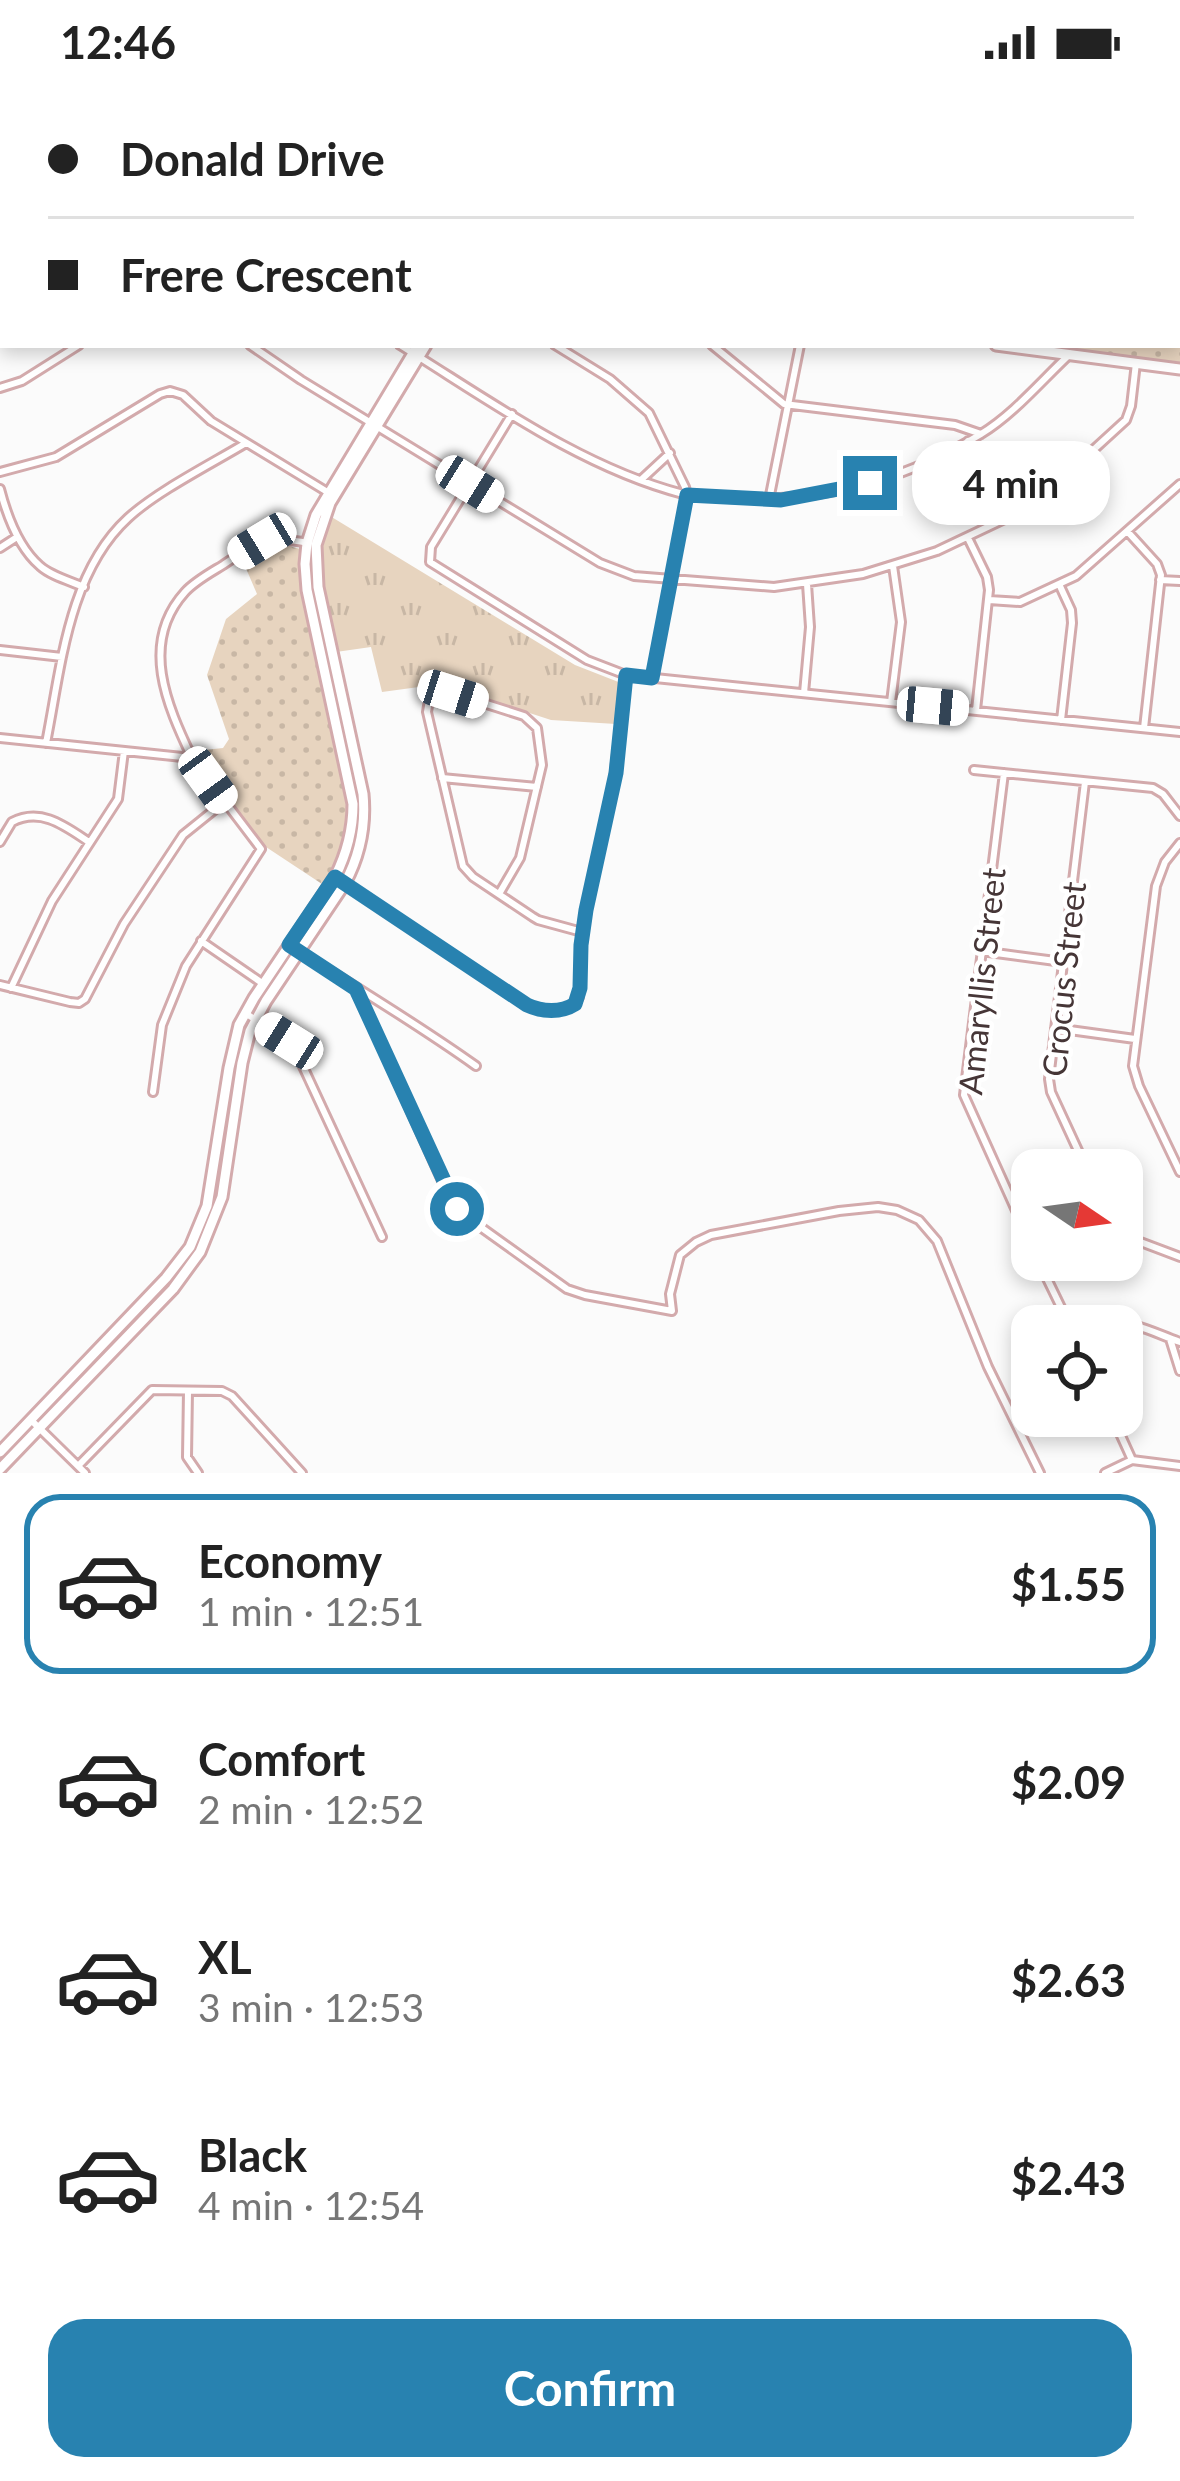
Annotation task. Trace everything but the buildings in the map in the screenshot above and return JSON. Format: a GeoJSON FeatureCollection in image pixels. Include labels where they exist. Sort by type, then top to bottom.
{"type":"FeatureCollection","features":[{"type":"Feature","properties":{"kind":"street"},"geometry":{"type":"LineString","coordinates":[[0,388],[22,381],[74,348]]}},
{"type":"Feature","properties":{"kind":"street"},"geometry":{"type":"LineString","coordinates":[[254,348],[600,563],[634,576],[774,587],[893,566],[968,538],[1046,496],[1126,421],[1136,363]]}},
{"type":"Feature","properties":{"kind":"street"},"geometry":{"type":"LineString","coordinates":[[560,348],[610,379],[644,409],[656,423],[687,495],[652,678]]}},
{"type":"Feature","properties":{"kind":"street"},"geometry":{"type":"LineString","coordinates":[[715,348],[788,406],[962,426],[981,434]]}},
{"type":"Feature","properties":{"kind":"street"},"geometry":{"type":"LineString","coordinates":[[769,500],[799,348]]}},
{"type":"Feature","properties":{"kind":"street"},"geometry":{"type":"LineString","coordinates":[[1021,348],[1180,369]]}},
{"type":"Feature","properties":{"kind":"street"},"geometry":{"type":"LineString","coordinates":[[0,1469],[35,1424],[195,1250],[211,1194],[234,1044],[340,880],[353,804],[305,564],[331,494],[419,350],[512,414],[592,459],[641,480],[687,495],[769,500],[870,483],[915,467],[981,434],[1070,354]]}},
{"type":"Feature","properties":{"kind":"street"},"geometry":{"type":"LineString","coordinates":[[0,472],[56,457],[166,392],[183,395],[211,421],[331,494]]}},
{"type":"Feature","properties":{"kind":"street"},"geometry":{"type":"LineString","coordinates":[[512,414],[431,547],[431,564],[587,661],[626,675],[1180,732]]}},
{"type":"Feature","properties":{"kind":"street"},"geometry":{"type":"LineString","coordinates":[[968,441],[1006,519]]}},
{"type":"Feature","properties":{"kind":"street"},"geometry":{"type":"LineString","coordinates":[[46,743],[72,617],[97,558],[130,516],[246,443]]}},
{"type":"Feature","properties":{"kind":"street"},"geometry":{"type":"LineString","coordinates":[[641,480],[670,453]]}},
{"type":"Feature","properties":{"kind":"street"},"geometry":{"type":"LineString","coordinates":[[988,600],[1020,602],[1089,567],[1180,484]]}},
{"type":"Feature","properties":{"kind":"street"},"geometry":{"type":"LineString","coordinates":[[0,489],[6,515],[41,568],[84,587]]}},
{"type":"Feature","properties":{"kind":"street"},"geometry":{"type":"LineString","coordinates":[[1127,531],[1157,564],[1160,580],[1144,728]]}},
{"type":"Feature","properties":{"kind":"street"},"geometry":{"type":"LineString","coordinates":[[0,548],[18,536]]}},
{"type":"Feature","properties":{"kind":"street"},"geometry":{"type":"LineString","coordinates":[[968,538],[987,577],[976,710]]}},
{"type":"Feature","properties":{"kind":"street"},"geometry":{"type":"LineString","coordinates":[[153,1092],[162,1025],[186,966],[261,851],[192,758],[160,676],[160,641],[187,590],[262,541],[312,544]]}},
{"type":"Feature","properties":{"kind":"street"},"geometry":{"type":"LineString","coordinates":[[891,703],[901,622],[893,566]]}},
{"type":"Feature","properties":{"kind":"street"},"geometry":{"type":"LineString","coordinates":[[1160,580],[1180,581]]}},
{"type":"Feature","properties":{"kind":"street"},"geometry":{"type":"LineString","coordinates":[[804,693],[811,627],[807,584]]}},
{"type":"Feature","properties":{"kind":"street"},"geometry":{"type":"LineString","coordinates":[[1059,584],[1072,618],[1061,719]]}},
{"type":"Feature","properties":{"kind":"street"},"geometry":{"type":"LineString","coordinates":[[0,650],[63,657]]}},
{"type":"Feature","properties":{"kind":"street"},"geometry":{"type":"LineString","coordinates":[[340,880],[527,1005],[544,1010],[575,1004],[580,993],[582,932],[613,788],[626,675]]}},
{"type":"Feature","properties":{"kind":"street"},"geometry":{"type":"LineString","coordinates":[[499,894],[520,858],[542,758],[539,735],[535,724],[524,716],[449,692],[435,694],[426,707],[461,863],[470,875],[538,920],[582,932]]}},
{"type":"Feature","properties":{"kind":"street"},"geometry":{"type":"LineString","coordinates":[[0,738],[192,758]]}},
{"type":"Feature","properties":{"kind":"street"},"geometry":{"type":"LineString","coordinates":[[11,988],[52,901],[118,799],[124,752]]}},
{"type":"Feature","properties":{"kind":"street"},"geometry":{"type":"LineString","coordinates":[[974,770],[1157,790],[1180,816]]}},
{"type":"Feature","properties":{"kind":"street","name":"Amaryllis Street"},"geometry":{"type":"LineString","coordinates":[[1004,773],[964,1101],[1011,1201]]}},
{"type":"Feature","properties":{"kind":"street"},"geometry":{"type":"LineString","coordinates":[[442,778],[537,787]]}},
{"type":"Feature","properties":{"kind":"street","name":"Crocus Street"},"geometry":{"type":"LineString","coordinates":[[1078,1149],[1049,1086],[1085,782]]}},
{"type":"Feature","properties":{"kind":"street"},"geometry":{"type":"LineString","coordinates":[[0,985],[79,1003],[89,994],[124,924],[183,835],[224,802]]}},
{"type":"Feature","properties":{"kind":"street"},"geometry":{"type":"LineString","coordinates":[[0,842],[12,822],[32,817],[58,821],[89,842]]}},
{"type":"Feature","properties":{"kind":"street"},"geometry":{"type":"LineString","coordinates":[[1180,843],[1165,862],[1156,886],[1134,1073],[1180,1172]]}},
{"type":"Feature","properties":{"kind":"street"},"geometry":{"type":"LineString","coordinates":[[201,941],[268,987]]}},
{"type":"Feature","properties":{"kind":"street"},"geometry":{"type":"LineString","coordinates":[[294,949],[476,1066]]}},
{"type":"Feature","properties":{"kind":"street"},"geometry":{"type":"LineString","coordinates":[[981,951],[1063,962]]}},
{"type":"Feature","properties":{"kind":"street"},"geometry":{"type":"LineString","coordinates":[[356,989],[461,1213],[567,1288],[672,1311],[676,1261],[696,1242],[723,1232],[878,1207],[919,1220],[933,1234],[988,1366],[1040,1473]]}},
{"type":"Feature","properties":{"kind":"street"},"geometry":{"type":"LineString","coordinates":[[250,1017],[289,1041],[297,1053],[382,1237]]}},
{"type":"Feature","properties":{"kind":"street"},"geometry":{"type":"LineString","coordinates":[[1055,1028],[1136,1039]]}},
{"type":"Feature","properties":{"kind":"street"},"geometry":{"type":"LineString","coordinates":[[1143,1242],[1180,1257]]}},
{"type":"Feature","properties":{"kind":"street"},"geometry":{"type":"LineString","coordinates":[[1143,1330],[1180,1342]]}},
{"type":"Feature","properties":{"kind":"street"},"geometry":{"type":"LineString","coordinates":[[1170,1339],[1180,1371]]}},
{"type":"Feature","properties":{"kind":"street"},"geometry":{"type":"LineString","coordinates":[[188,1390],[187,1457],[198,1473]]}},
{"type":"Feature","properties":{"kind":"street"},"geometry":{"type":"LineString","coordinates":[[35,1424],[82,1470],[151,1391],[223,1391],[302,1473]]}},
{"type":"Feature","properties":{"kind":"street"},"geometry":{"type":"LineString","coordinates":[[0,1452],[35,1424]]}},
{"type":"Feature","properties":{"kind":"street"},"geometry":{"type":"LineString","coordinates":[[1122,1437],[1132,1460]]}},
{"type":"Feature","properties":{"kind":"street"},"geometry":{"type":"LineString","coordinates":[[1106,1473],[1132,1460],[1176,1468]]}},
{"type":"Feature","properties":{"kind":"green space"},"geometry":{"type":"Polygon","coordinates":[[[1055,348],[1180,348],[1180,364],[1055,348]]]}},
{"type":"Feature","properties":{"kind":"green space"},"geometry":{"type":"Polygon","coordinates":[[[330,516],[575,665],[621,683],[616,724],[551,720],[441,684],[382,692],[371,647],[336,652],[320,571],[321,545],[330,516]]]}},
{"type":"Feature","properties":{"kind":"green space"},"geometry":{"type":"Polygon","coordinates":[[[275,542],[300,549],[300,578],[349,806],[343,846],[325,886],[266,847],[195,751],[223,748],[229,739],[207,675],[226,619],[257,594],[242,559],[275,542]]]}},
{"type":"Feature","properties":{"kind":"waterway"},"geometry":{"type":"LineString","coordinates":[[803,84],[814,84]]}},
{"type":"Feature","properties":{"kind":"route"},"geometry":{"type":"LineString","coordinates":[[457,1209],[356,989],[289,945],[335,877],[527,1005],[554,1010],[575,1004],[586,910],[616,773],[626,675],[652,678],[687,495],[781,500],[870,483]]}}]}
